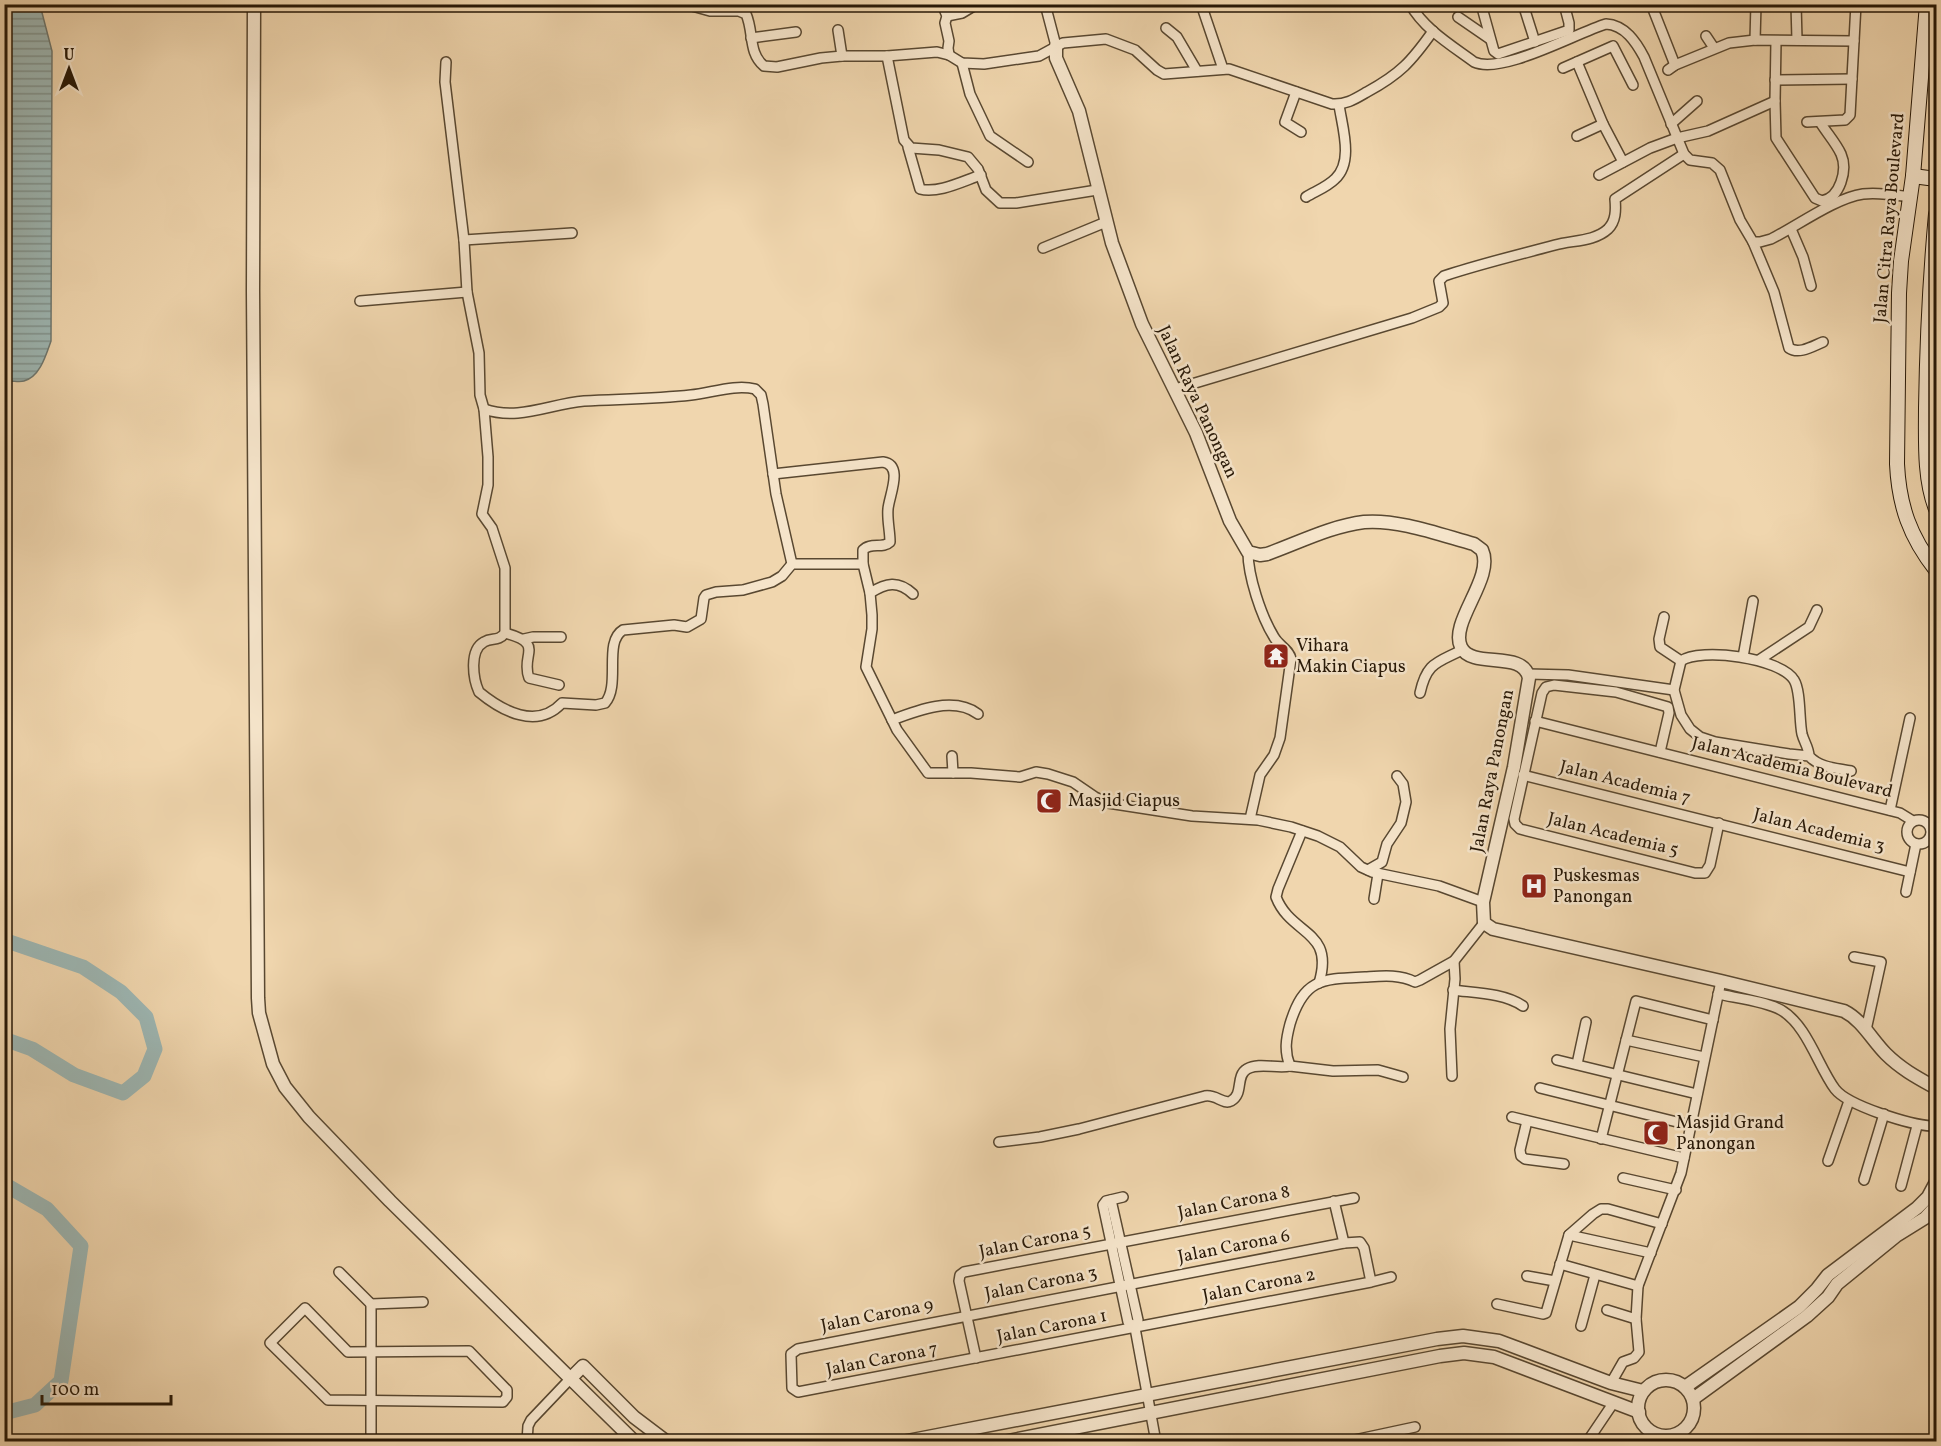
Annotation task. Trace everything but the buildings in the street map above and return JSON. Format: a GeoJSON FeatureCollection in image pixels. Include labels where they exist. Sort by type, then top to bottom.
{"type":"FeatureCollection","features":[{"type":"Feature","properties":{"kind":"main road","name":"Jalan Citra Raya Boulevard"},"geometry":{"type":"LineString","coordinates":[[1927,4],[1917,64],[1913,176],[1899,292],[1898,487],[1912,535],[1936,570]]}},
{"type":"Feature","properties":{"kind":"main road"},"geometry":{"type":"LineString","coordinates":[[1913,176],[1936,179]]}},
{"type":"Feature","properties":{"kind":"main road"},"geometry":{"type":"LineString","coordinates":[[1936,214],[1928,465],[1936,509]]}},
{"type":"Feature","properties":{"kind":"street"},"geometry":{"type":"LineString","coordinates":[[254,4],[253,303],[259,1013],[273,1064],[285,1087],[309,1117],[390,1201],[635,1442]]}},
{"type":"Feature","properties":{"kind":"street"},"geometry":{"type":"LineString","coordinates":[[685,4],[710,12],[739,11],[746,14],[750,23],[754,55],[765,66],[777,67],[842,56],[887,56],[937,52],[949,55],[962,63],[984,64],[1031,58],[1050,52],[1056,46],[1071,42],[1110,40],[1135,50],[1160,72],[1170,74],[1223,69],[1339,105],[1357,98],[1399,73],[1432,31]]}},
{"type":"Feature","properties":{"kind":"street"},"geometry":{"type":"LineString","coordinates":[[942,4],[947,16],[945,23],[950,41],[949,55]]}},
{"type":"Feature","properties":{"kind":"street"},"geometry":{"type":"LineString","coordinates":[[947,16],[962,13],[977,4]]}},
{"type":"Feature","properties":{"kind":"street","name":"Jalan Raya Panongan"},"geometry":{"type":"LineString","coordinates":[[1045,4],[1056,46],[1056,58],[1079,111],[1106,222],[1142,324],[1196,434],[1230,521],[1248,552]]}},
{"type":"Feature","properties":{"kind":"street"},"geometry":{"type":"LineString","coordinates":[[1201,4],[1223,69]]}},
{"type":"Feature","properties":{"kind":"street"},"geometry":{"type":"LineString","coordinates":[[1410,4],[1415,13],[1432,31],[1474,62],[1487,65],[1510,62],[1606,24],[1614,25],[1629,35],[1644,57],[1684,154],[1690,160],[1712,163],[1720,170],[1740,220],[1753,242],[1774,291],[1789,348],[1792,351],[1798,351],[1823,342]]}},
{"type":"Feature","properties":{"kind":"street"},"geometry":{"type":"LineString","coordinates":[[1481,4],[1494,51],[1498,54],[1569,30],[1564,4]]}},
{"type":"Feature","properties":{"kind":"street"},"geometry":{"type":"LineString","coordinates":[[1523,4],[1535,42]]}},
{"type":"Feature","properties":{"kind":"street"},"geometry":{"type":"LineString","coordinates":[[1651,4],[1672,67],[1729,43],[1755,40],[1854,41]]}},
{"type":"Feature","properties":{"kind":"street"},"geometry":{"type":"LineString","coordinates":[[1755,40],[1756,4]]}},
{"type":"Feature","properties":{"kind":"street"},"geometry":{"type":"LineString","coordinates":[[1796,4],[1797,40]]}},
{"type":"Feature","properties":{"kind":"street"},"geometry":{"type":"LineString","coordinates":[[1807,122],[1845,120],[1849,117],[1856,4]]}},
{"type":"Feature","properties":{"kind":"street"},"geometry":{"type":"LineString","coordinates":[[1458,17],[1490,39]]}},
{"type":"Feature","properties":{"kind":"street"},"geometry":{"type":"LineString","coordinates":[[1166,28],[1177,37],[1197,70]]}},
{"type":"Feature","properties":{"kind":"street"},"geometry":{"type":"LineString","coordinates":[[838,30],[842,56]]}},
{"type":"Feature","properties":{"kind":"street"},"geometry":{"type":"LineString","coordinates":[[751,38],[796,32]]}},
{"type":"Feature","properties":{"kind":"street"},"geometry":{"type":"LineString","coordinates":[[1706,36],[1714,48]]}},
{"type":"Feature","properties":{"kind":"street"},"geometry":{"type":"LineString","coordinates":[[1776,41],[1775,101],[1778,140],[1815,198],[1822,201],[1833,197],[1839,190],[1843,162],[1840,152],[1820,122]]}},
{"type":"Feature","properties":{"kind":"street"},"geometry":{"type":"LineString","coordinates":[[1563,68],[1612,46],[1633,85]]}},
{"type":"Feature","properties":{"kind":"street"},"geometry":{"type":"LineString","coordinates":[[887,56],[904,140],[920,189],[926,191],[942,188],[981,175]]}},
{"type":"Feature","properties":{"kind":"street"},"geometry":{"type":"LineString","coordinates":[[446,62],[445,82],[464,240],[467,292],[479,353],[480,395],[484,409],[489,476],[482,514],[492,528],[506,574],[505,633],[498,639],[484,642],[477,649],[474,674],[479,692],[514,713],[528,717],[550,712],[562,703],[605,703],[610,696],[614,644],[619,632],[674,625],[687,627],[701,619],[706,595],[743,590],[772,582],[782,576],[792,564]]}},
{"type":"Feature","properties":{"kind":"street"},"geometry":{"type":"LineString","coordinates":[[1577,62],[1603,124],[1623,162]]}},
{"type":"Feature","properties":{"kind":"street"},"geometry":{"type":"LineString","coordinates":[[962,63],[970,94],[990,136],[1028,162]]}},
{"type":"Feature","properties":{"kind":"street"},"geometry":{"type":"LineString","coordinates":[[1775,80],[1852,79]]}},
{"type":"Feature","properties":{"kind":"street"},"geometry":{"type":"LineString","coordinates":[[1296,92],[1285,122],[1301,132]]}},
{"type":"Feature","properties":{"kind":"street"},"geometry":{"type":"LineString","coordinates":[[1671,124],[1697,101]]}},
{"type":"Feature","properties":{"kind":"street"},"geometry":{"type":"LineString","coordinates":[[1599,175],[1677,138],[1708,131],[1775,101]]}},
{"type":"Feature","properties":{"kind":"street"},"geometry":{"type":"LineString","coordinates":[[1306,197],[1334,181],[1343,168],[1344,142],[1339,105]]}},
{"type":"Feature","properties":{"kind":"street"},"geometry":{"type":"LineString","coordinates":[[1577,136],[1603,124]]}},
{"type":"Feature","properties":{"kind":"street"},"geometry":{"type":"LineString","coordinates":[[908,147],[965,155],[970,158],[981,175],[986,190],[1000,203],[1016,203],[1097,189]]}},
{"type":"Feature","properties":{"kind":"street"},"geometry":{"type":"LineString","coordinates":[[1175,389],[1412,318],[1439,307],[1443,303],[1439,281],[1444,276],[1498,259],[1586,239],[1603,232],[1610,227],[1615,217],[1615,199],[1684,154]]}},
{"type":"Feature","properties":{"kind":"street"},"geometry":{"type":"LineString","coordinates":[[1753,242],[1764,242],[1840,202],[1860,195],[1910,197]]}},
{"type":"Feature","properties":{"kind":"street"},"geometry":{"type":"LineString","coordinates":[[1043,248],[1106,222]]}},
{"type":"Feature","properties":{"kind":"street"},"geometry":{"type":"LineString","coordinates":[[1791,229],[1803,257],[1811,286]]}},
{"type":"Feature","properties":{"kind":"street"},"geometry":{"type":"LineString","coordinates":[[464,240],[572,233]]}},
{"type":"Feature","properties":{"kind":"street"},"geometry":{"type":"LineString","coordinates":[[360,301],[467,292]]}},
{"type":"Feature","properties":{"kind":"street"},"geometry":{"type":"LineString","coordinates":[[1931,415],[1936,376]]}},
{"type":"Feature","properties":{"kind":"street"},"geometry":{"type":"LineString","coordinates":[[484,409],[503,414],[519,414],[583,402],[671,397],[752,388],[758,391],[763,404],[773,474],[792,564]]}},
{"type":"Feature","properties":{"kind":"street"},"geometry":{"type":"LineString","coordinates":[[773,474],[883,462],[891,465],[894,485],[888,509],[890,542],[889,545],[865,548],[862,564],[870,593],[872,629],[866,667],[902,739],[928,773],[1020,777],[1036,772],[1073,782],[1108,803],[1192,816],[1269,822],[1302,831],[1340,847],[1368,870],[1378,874],[1439,886],[1483,902]]}},
{"type":"Feature","properties":{"kind":"street"},"geometry":{"type":"LineString","coordinates":[[1250,819],[1260,775],[1274,755],[1280,738],[1291,659],[1289,653],[1275,639],[1266,619],[1254,585],[1248,552],[1267,554],[1325,533],[1367,522],[1402,526],[1473,544],[1482,550],[1485,566],[1460,632],[1462,650],[1430,668],[1425,674],[1420,693]]}},
{"type":"Feature","properties":{"kind":"street"},"geometry":{"type":"LineString","coordinates":[[792,564],[862,564]]}},
{"type":"Feature","properties":{"kind":"street"},"geometry":{"type":"LineString","coordinates":[[870,593],[888,584],[896,583],[913,594]]}},
{"type":"Feature","properties":{"kind":"street"},"geometry":{"type":"LineString","coordinates":[[1743,657],[1753,600]]}},
{"type":"Feature","properties":{"kind":"street"},"geometry":{"type":"LineString","coordinates":[[1759,660],[1809,627],[1816,609]]}},
{"type":"Feature","properties":{"kind":"street"},"geometry":{"type":"LineString","coordinates":[[1664,617],[1659,639],[1660,647],[1681,661]]}},
{"type":"Feature","properties":{"kind":"street"},"geometry":{"type":"LineString","coordinates":[[505,633],[525,641],[530,654],[527,673],[529,678],[559,685]]}},
{"type":"Feature","properties":{"kind":"street"},"geometry":{"type":"LineString","coordinates":[[525,641],[524,639],[533,637],[561,637]]}},
{"type":"Feature","properties":{"kind":"street","name":"Jalan Raya Panongan"},"geometry":{"type":"LineString","coordinates":[[1462,650],[1475,657],[1518,664],[1528,674],[1527,696],[1514,767],[1483,902],[1484,923]]}},
{"type":"Feature","properties":{"kind":"street"},"geometry":{"type":"LineString","coordinates":[[1681,661],[1697,655],[1743,657],[1759,660],[1784,670],[1795,681],[1802,736],[1809,756],[1823,765],[1851,771]]}},
{"type":"Feature","properties":{"kind":"street"},"geometry":{"type":"LineString","coordinates":[[1681,661],[1674,690],[1684,721],[1700,737],[1715,742],[1809,756]]}},
{"type":"Feature","properties":{"kind":"street"},"geometry":{"type":"LineString","coordinates":[[1528,674],[1568,675],[1674,690]]}},
{"type":"Feature","properties":{"kind":"street"},"geometry":{"type":"LineString","coordinates":[[1523,775],[1542,693],[1546,687],[1554,685],[1616,692],[1668,707],[1669,713],[1660,752]]}},
{"type":"Feature","properties":{"kind":"street"},"geometry":{"type":"LineString","coordinates":[[892,720],[917,711],[948,706],[963,706],[978,714]]}},
{"type":"Feature","properties":{"kind":"street"},"geometry":{"type":"LineString","coordinates":[[1890,810],[1910,718]]}},
{"type":"Feature","properties":{"kind":"street","name":"Jalan Academia Boulevard"},"geometry":{"type":"LineString","coordinates":[[1535,721],[1900,813],[1913,821],[1921,820],[1928,823],[1933,838],[1916,844]]}},
{"type":"Feature","properties":{"kind":"street"},"geometry":{"type":"LineString","coordinates":[[952,756],[953,773]]}},
{"type":"Feature","properties":{"kind":"street","name":"Jalan Academia 7"},"geometry":{"type":"LineString","coordinates":[[1523,775],[1719,823]]}},
{"type":"Feature","properties":{"kind":"street","name":"Jalan Academia 5"},"geometry":{"type":"LineString","coordinates":[[1523,775],[1515,824],[1520,829],[1695,873],[1705,873],[1710,865],[1719,823]]}},
{"type":"Feature","properties":{"kind":"street"},"geometry":{"type":"LineString","coordinates":[[1368,870],[1382,862],[1387,844],[1399,828],[1404,815],[1405,793],[1397,776]]}},
{"type":"Feature","properties":{"kind":"street"},"geometry":{"type":"LineString","coordinates":[[1906,892],[1916,844],[1906,833],[1913,821]]}},
{"type":"Feature","properties":{"kind":"street","name":"Jalan Academia 3"},"geometry":{"type":"LineString","coordinates":[[1719,823],[1910,872]]}},
{"type":"Feature","properties":{"kind":"street"},"geometry":{"type":"LineString","coordinates":[[1302,831],[1276,897],[1289,915],[1321,948],[1323,960],[1319,983]]}},
{"type":"Feature","properties":{"kind":"street"},"geometry":{"type":"LineString","coordinates":[[1374,899],[1378,874]]}},
{"type":"Feature","properties":{"kind":"street"},"geometry":{"type":"LineString","coordinates":[[1290,1066],[1286,1045],[1294,1011],[1305,992],[1319,983],[1336,977],[1383,975],[1415,982],[1428,977],[1454,961],[1484,923],[1493,930],[1720,987],[1844,1011],[1856,1019],[1904,1070],[1936,1088]]}},
{"type":"Feature","properties":{"kind":"street"},"geometry":{"type":"LineString","coordinates":[[1854,957],[1881,962],[1866,1030]]}},
{"type":"Feature","properties":{"kind":"street"},"geometry":{"type":"LineString","coordinates":[[1452,1076],[1449,1046],[1455,979],[1454,961]]}},
{"type":"Feature","properties":{"kind":"street"},"geometry":{"type":"LineString","coordinates":[[1611,1383],[1623,1362],[1634,1358],[1639,1352],[1636,1319],[1638,1286],[1676,1190],[1720,987]]}},
{"type":"Feature","properties":{"kind":"street"},"geometry":{"type":"LineString","coordinates":[[1720,987],[1772,1006],[1787,1015],[1813,1050],[1834,1087],[1849,1101],[1917,1125],[1932,1126]]}},
{"type":"Feature","properties":{"kind":"street"},"geometry":{"type":"LineString","coordinates":[[1453,990],[1488,994],[1516,1001],[1523,1006]]}},
{"type":"Feature","properties":{"kind":"street"},"geometry":{"type":"LineString","coordinates":[[1601,1139],[1636,1001],[1713,1020]]}},
{"type":"Feature","properties":{"kind":"street"},"geometry":{"type":"LineString","coordinates":[[1577,1064],[1586,1022]]}},
{"type":"Feature","properties":{"kind":"street"},"geometry":{"type":"LineString","coordinates":[[1626,1040],[1704,1058]]}},
{"type":"Feature","properties":{"kind":"street"},"geometry":{"type":"LineString","coordinates":[[1557,1060],[1697,1094]]}},
{"type":"Feature","properties":{"kind":"street"},"geometry":{"type":"LineString","coordinates":[[999,1143],[1079,1129],[1205,1096],[1212,1095],[1227,1102],[1236,1096],[1241,1076],[1247,1069],[1254,1067],[1290,1066],[1333,1071],[1378,1070],[1403,1077]]}},
{"type":"Feature","properties":{"kind":"street"},"geometry":{"type":"LineString","coordinates":[[1540,1088],[1609,1107],[1689,1125]]}},
{"type":"Feature","properties":{"kind":"street"},"geometry":{"type":"LineString","coordinates":[[1828,1161],[1849,1101]]}},
{"type":"Feature","properties":{"kind":"street"},"geometry":{"type":"LineString","coordinates":[[1864,1180],[1884,1114]]}},
{"type":"Feature","properties":{"kind":"street"},"geometry":{"type":"LineString","coordinates":[[1512,1117],[1684,1158]]}},
{"type":"Feature","properties":{"kind":"street"},"geometry":{"type":"LineString","coordinates":[[1527,1121],[1520,1150],[1521,1156],[1526,1159],[1564,1164]]}},
{"type":"Feature","properties":{"kind":"street"},"geometry":{"type":"LineString","coordinates":[[1901,1186],[1917,1125]]}},
{"type":"Feature","properties":{"kind":"street"},"geometry":{"type":"LineString","coordinates":[[1623,1178],[1676,1190]]}},
{"type":"Feature","properties":{"kind":"street"},"geometry":{"type":"LineString","coordinates":[[1693,1399],[1803,1312],[1828,1275],[1917,1208],[1928,1197],[1936,1182]]}},
{"type":"Feature","properties":{"kind":"street"},"geometry":{"type":"LineString","coordinates":[[1123,1197],[1106,1201],[1103,1205],[1116,1243],[1126,1285],[1128,1322],[1135,1328],[1156,1442]]}},
{"type":"Feature","properties":{"kind":"street","name":"Jalan Carona 8"},"geometry":{"type":"LineString","coordinates":[[1116,1243],[1354,1198]]}},
{"type":"Feature","properties":{"kind":"street"},"geometry":{"type":"LineString","coordinates":[[1334,1201],[1344,1243],[1360,1242],[1364,1248],[1371,1282]]}},
{"type":"Feature","properties":{"kind":"street"},"geometry":{"type":"LineString","coordinates":[[1685,1387],[1828,1297],[1837,1284],[1896,1236],[1925,1218],[1936,1206]]}},
{"type":"Feature","properties":{"kind":"street"},"geometry":{"type":"LineString","coordinates":[[1497,1304],[1544,1314],[1548,1310],[1569,1235],[1593,1214],[1604,1208],[1662,1224]]}},
{"type":"Feature","properties":{"kind":"street"},"geometry":{"type":"LineString","coordinates":[[1569,1235],[1651,1253]]}},
{"type":"Feature","properties":{"kind":"street","name":"Jalan Carona 5"},"geometry":{"type":"LineString","coordinates":[[967,1315],[959,1281],[960,1275],[964,1272],[1116,1243]]}},
{"type":"Feature","properties":{"kind":"street","name":"Jalan Carona 6"},"geometry":{"type":"LineString","coordinates":[[1126,1285],[1344,1243]]}},
{"type":"Feature","properties":{"kind":"street"},"geometry":{"type":"LineString","coordinates":[[1560,1264],[1638,1286]]}},
{"type":"Feature","properties":{"kind":"street"},"geometry":{"type":"LineString","coordinates":[[339,1272],[371,1304],[371,1442]]}},
{"type":"Feature","properties":{"kind":"street"},"geometry":{"type":"LineString","coordinates":[[1581,1326],[1595,1275]]}},
{"type":"Feature","properties":{"kind":"street"},"geometry":{"type":"LineString","coordinates":[[1527,1276],[1555,1281]]}},
{"type":"Feature","properties":{"kind":"street","name":"Jalan Carona 2"},"geometry":{"type":"LineString","coordinates":[[1135,1328],[1391,1277]]}},
{"type":"Feature","properties":{"kind":"street","name":"Jalan Carona 3"},"geometry":{"type":"LineString","coordinates":[[967,1315],[1126,1285]]}},
{"type":"Feature","properties":{"kind":"street"},"geometry":{"type":"LineString","coordinates":[[371,1304],[423,1302]]}},
{"type":"Feature","properties":{"kind":"street"},"geometry":{"type":"LineString","coordinates":[[304,1308],[348,1352],[469,1351],[507,1390],[507,1397],[503,1402],[371,1401],[328,1400],[270,1343],[304,1308]]}},
{"type":"Feature","properties":{"kind":"street"},"geometry":{"type":"LineString","coordinates":[[1607,1310],[1636,1319]]}},
{"type":"Feature","properties":{"kind":"street"},"geometry":{"type":"LineString","coordinates":[[967,1315],[976,1358]]}},
{"type":"Feature","properties":{"kind":"street","name":"Jalan Carona 9"},"geometry":{"type":"LineString","coordinates":[[795,1391],[792,1388],[791,1354],[795,1350],[967,1315]]}},
{"type":"Feature","properties":{"kind":"street","name":"Jalan Carona 1"},"geometry":{"type":"LineString","coordinates":[[976,1358],[1135,1328]]}},
{"type":"Feature","properties":{"kind":"street"},"geometry":{"type":"LineString","coordinates":[[902,1442],[1437,1338],[1463,1335],[1499,1341],[1611,1383],[1643,1391]]}},
{"type":"Feature","properties":{"kind":"street"},"geometry":{"type":"LineString","coordinates":[[1003,1442],[1464,1353],[1494,1357],[1639,1412]]}},
{"type":"Feature","properties":{"kind":"street","name":"Jalan Carona 7"},"geometry":{"type":"LineString","coordinates":[[795,1391],[976,1358]]}},
{"type":"Feature","properties":{"kind":"street"},"geometry":{"type":"LineString","coordinates":[[527,1442],[528,1426],[531,1420],[583,1366],[634,1417],[667,1442]]}},
{"type":"Feature","properties":{"kind":"street"},"geometry":{"type":"LineString","coordinates":[[1665,1380],[1678,1382],[1685,1387],[1695,1407],[1686,1428],[1664,1436],[1650,1430],[1639,1412],[1638,1404],[1643,1391],[1653,1383],[1665,1380]]}},
{"type":"Feature","properties":{"kind":"street"},"geometry":{"type":"LineString","coordinates":[[1587,1442],[1614,1402]]}},
{"type":"Feature","properties":{"kind":"street"},"geometry":{"type":"LineString","coordinates":[[1345,1442],[1414,1427]]}},
{"type":"Feature","properties":{"kind":"water"},"geometry":{"type":"Polygon","coordinates":[[[5,4],[40,5],[52,51],[51,341],[42,365],[30,379],[9,381],[5,385],[5,4]]]}},
{"type":"Feature","properties":{"kind":"waterway"},"geometry":{"type":"LineString","coordinates":[[4,940],[83,967],[121,992],[146,1017],[155,1049],[144,1076],[123,1093],[74,1075],[32,1049],[4,1039]]}},
{"type":"Feature","properties":{"kind":"waterway"},"geometry":{"type":"LineString","coordinates":[[4,1184],[47,1209],[81,1246],[61,1381],[35,1405],[4,1413]]}},
{"type":"Feature","properties":{"kind":"place","name":"Vihara Makin Ciapus"},"geometry":{"type":"Point","coordinates":[1276,656]}},
{"type":"Feature","properties":{"kind":"place","name":"Masjid Ciapus"},"geometry":{"type":"Point","coordinates":[1049,801]}},
{"type":"Feature","properties":{"kind":"place","name":"Puskesmas Panongan"},"geometry":{"type":"Point","coordinates":[1534,886]}},
{"type":"Feature","properties":{"kind":"place","name":"Masjid Grand Panongan"},"geometry":{"type":"Point","coordinates":[1656,1133]}}]}
